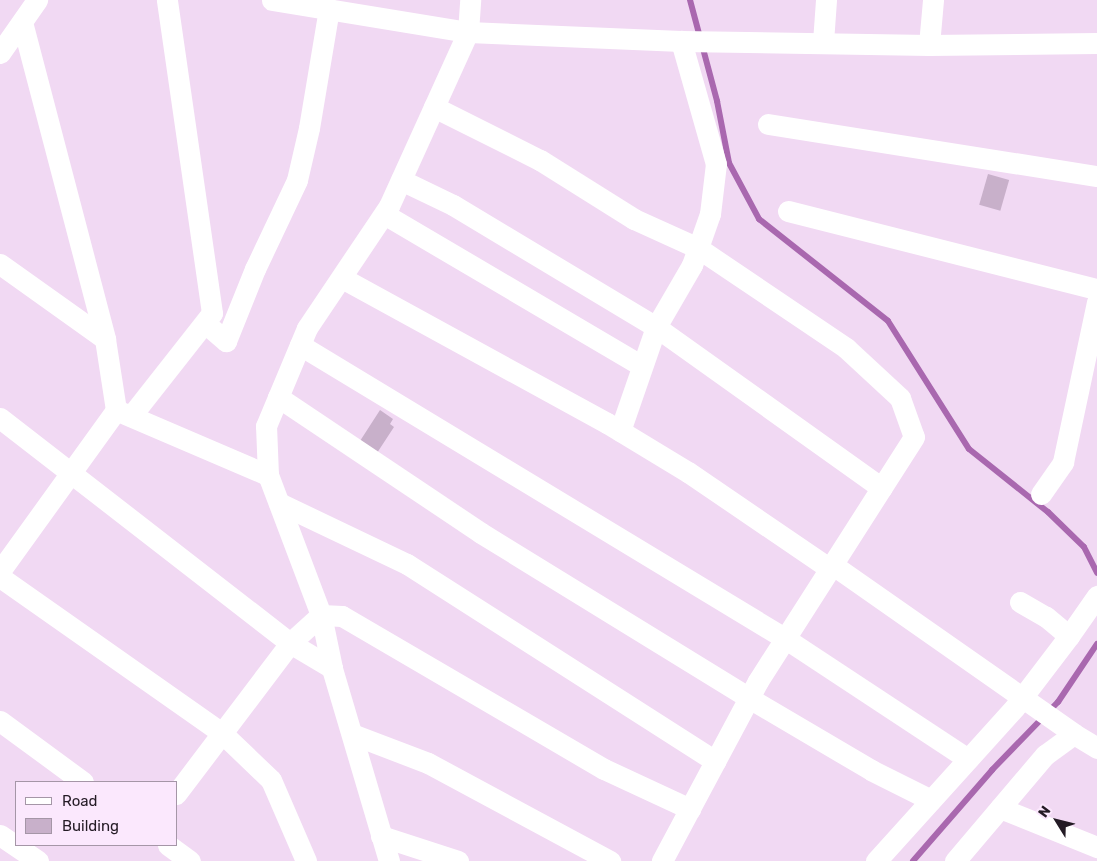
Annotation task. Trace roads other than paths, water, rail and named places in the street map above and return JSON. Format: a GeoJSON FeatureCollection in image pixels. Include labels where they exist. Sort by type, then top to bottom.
{"type":"FeatureCollection","features":[{"type":"Feature","properties":{"kind":"street"},"geometry":{"type":"LineString","coordinates":[[0,53],[37,0]]}},
{"type":"Feature","properties":{"kind":"street"},"geometry":{"type":"LineString","coordinates":[[0,571],[70,472],[212,314],[167,0]]}},
{"type":"Feature","properties":{"kind":"street"},"geometry":{"type":"LineString","coordinates":[[272,0],[468,32],[686,41],[929,45],[1097,43]]}},
{"type":"Feature","properties":{"kind":"street"},"geometry":{"type":"LineString","coordinates":[[389,861],[332,668],[320,615],[268,474],[266,426],[307,328],[384,214],[401,180],[468,32],[470,0]]}},
{"type":"Feature","properties":{"kind":"street"},"geometry":{"type":"LineString","coordinates":[[822,42],[826,0]]}},
{"type":"Feature","properties":{"kind":"street"},"geometry":{"type":"LineString","coordinates":[[929,45],[933,0]]}},
{"type":"Feature","properties":{"kind":"street"},"geometry":{"type":"LineString","coordinates":[[204,323],[226,342],[255,269],[297,180],[309,128],[329,9]]}},
{"type":"Feature","properties":{"kind":"street"},"geometry":{"type":"LineString","coordinates":[[22,22],[123,413]]}},
{"type":"Feature","properties":{"kind":"street"},"geometry":{"type":"LineString","coordinates":[[620,431],[656,327],[698,248],[710,214],[716,164],[686,41]]}},
{"type":"Feature","properties":{"kind":"street"},"geometry":{"type":"LineString","coordinates":[[434,107],[540,160],[634,219],[698,248],[846,348],[900,398],[914,436],[749,698],[662,861]]}},
{"type":"Feature","properties":{"kind":"street"},"geometry":{"type":"LineString","coordinates":[[768,124],[1097,176]]}},
{"type":"Feature","properties":{"kind":"street"},"geometry":{"type":"LineString","coordinates":[[401,180],[453,205],[656,327],[882,488]]}},
{"type":"Feature","properties":{"kind":"street"},"geometry":{"type":"LineString","coordinates":[[788,211],[1097,289]]}},
{"type":"Feature","properties":{"kind":"street"},"geometry":{"type":"LineString","coordinates":[[384,214],[642,366]]}},
{"type":"Feature","properties":{"kind":"street"},"geometry":{"type":"LineString","coordinates":[[0,264],[105,339]]}},
{"type":"Feature","properties":{"kind":"street"},"geometry":{"type":"LineString","coordinates":[[342,278],[620,431],[688,472],[1023,696],[1074,734],[1097,748]]}},
{"type":"Feature","properties":{"kind":"street"},"geometry":{"type":"LineString","coordinates":[[1041,494],[1063,462],[1097,302]]}},
{"type":"Feature","properties":{"kind":"street"},"geometry":{"type":"LineString","coordinates":[[300,345],[786,639],[968,758]]}},
{"type":"Feature","properties":{"kind":"street"},"geometry":{"type":"LineString","coordinates":[[278,397],[481,533],[749,698],[871,770],[931,800]]}},
{"type":"Feature","properties":{"kind":"street"},"geometry":{"type":"LineString","coordinates":[[123,413],[268,474]]}},
{"type":"Feature","properties":{"kind":"street"},"geometry":{"type":"LineString","coordinates":[[0,418],[290,643],[332,668]]}},
{"type":"Feature","properties":{"kind":"street"},"geometry":{"type":"LineString","coordinates":[[279,503],[407,564],[715,762]]}},
{"type":"Feature","properties":{"kind":"street"},"geometry":{"type":"LineString","coordinates":[[0,577],[224,734],[271,780],[306,861]]}},
{"type":"Feature","properties":{"kind":"street"},"geometry":{"type":"LineString","coordinates":[[876,861],[1023,696],[1097,596]]}},
{"type":"Feature","properties":{"kind":"street"},"geometry":{"type":"LineString","coordinates":[[1020,602],[1046,617],[1069,636]]}},
{"type":"Feature","properties":{"kind":"street"},"geometry":{"type":"LineString","coordinates":[[178,792],[224,734],[290,643],[320,615],[342,616],[604,769],[690,809]]}},
{"type":"Feature","properties":{"kind":"street"},"geometry":{"type":"LineString","coordinates":[[0,721],[82,781]]}},
{"type":"Feature","properties":{"kind":"street"},"geometry":{"type":"LineString","coordinates":[[352,734],[428,764],[610,861]]}},
{"type":"Feature","properties":{"kind":"street"},"geometry":{"type":"LineString","coordinates":[[955,861],[1045,755],[1074,734]]}},
{"type":"Feature","properties":{"kind":"street"},"geometry":{"type":"LineString","coordinates":[[1000,808],[1097,847]]}},
{"type":"Feature","properties":{"kind":"street"},"geometry":{"type":"LineString","coordinates":[[0,835],[15,845]]}},
{"type":"Feature","properties":{"kind":"street"},"geometry":{"type":"LineString","coordinates":[[381,836],[458,861]]}},
{"type":"Feature","properties":{"kind":"street"},"geometry":{"type":"LineString","coordinates":[[16,846],[38,861]]}},
{"type":"Feature","properties":{"kind":"street"},"geometry":{"type":"LineString","coordinates":[[169,846],[190,861]]}},
{"type":"Feature","properties":{"kind":"waterway"},"geometry":{"type":"LineString","coordinates":[[690,0],[717,101],[729,163],[759,219],[888,321],[969,449],[1048,512],[1084,547],[1097,573]]}},
{"type":"Feature","properties":{"kind":"waterway"},"geometry":{"type":"LineString","coordinates":[[913,861],[992,770],[1058,702],[1097,644]]}}]}
